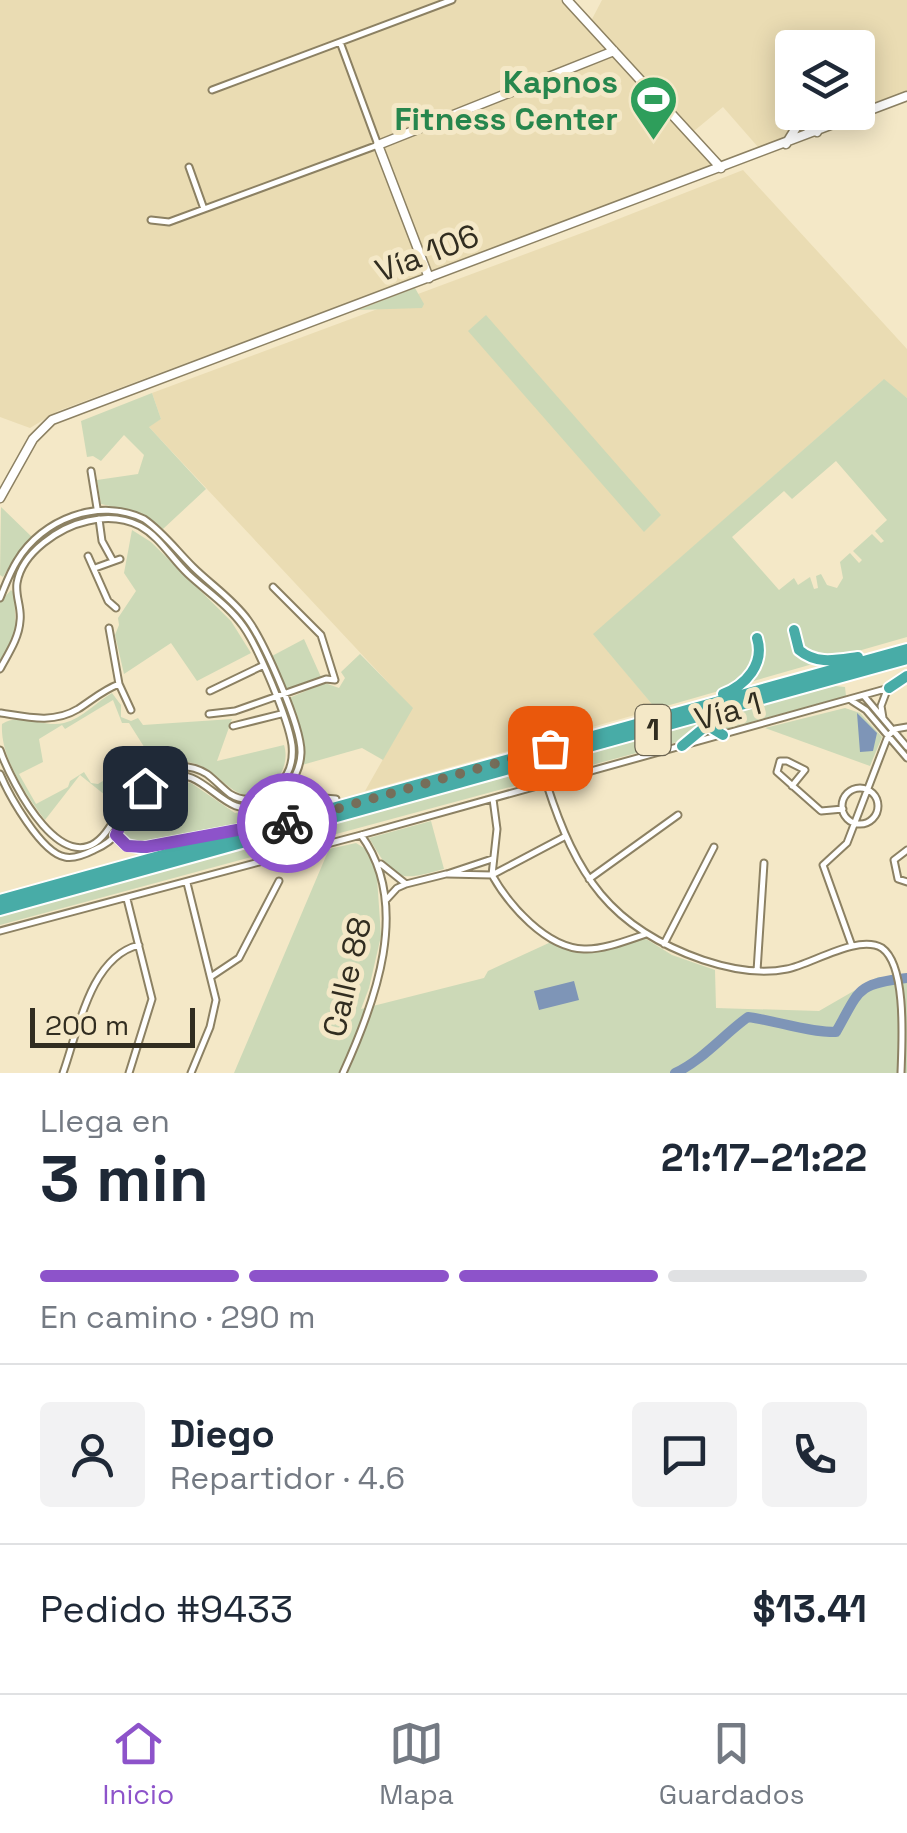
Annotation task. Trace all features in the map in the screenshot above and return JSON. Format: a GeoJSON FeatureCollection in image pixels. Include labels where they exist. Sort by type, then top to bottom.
{"type":"FeatureCollection","features":[{"type":"Feature","properties":{"kind":"highway"},"geometry":{"type":"LineString","coordinates":[[794,630],[798,650],[816,660],[873,655],[907,647]]}},
{"type":"Feature","properties":{"kind":"highway"},"geometry":{"type":"LineString","coordinates":[[515,759],[731,691],[755,667],[760,651],[757,638]]}},
{"type":"Feature","properties":{"kind":"highway","name":"1"},"geometry":{"type":"LineString","coordinates":[[0,898],[261,830],[907,647]]}},
{"type":"Feature","properties":{"kind":"highway","name":"1"},"geometry":{"type":"LineString","coordinates":[[0,910],[907,659]]}},
{"type":"Feature","properties":{"kind":"highway"},"geometry":{"type":"LineString","coordinates":[[889,688],[907,676]]}},
{"type":"Feature","properties":{"kind":"highway"},"geometry":{"type":"LineString","coordinates":[[682,746],[727,709]]}},
{"type":"Feature","properties":{"kind":"highway"},"geometry":{"type":"LineString","coordinates":[[714,719],[713,729],[723,736]]}},
{"type":"Feature","properties":{"kind":"highway"},"geometry":{"type":"LineString","coordinates":[[116,835],[127,846],[142,848],[237,830],[261,830]]}},
{"type":"Feature","properties":{"kind":"main road"},"geometry":{"type":"LineString","coordinates":[[566,0],[721,168]]}},
{"type":"Feature","properties":{"kind":"main road"},"geometry":{"type":"LineString","coordinates":[[429,278],[378,145],[614,51]]}},
{"type":"Feature","properties":{"kind":"main road","name":"Vía 106"},"geometry":{"type":"LineString","coordinates":[[0,498],[33,439],[52,420],[907,96]]}},
{"type":"Feature","properties":{"kind":"main road"},"geometry":{"type":"LineString","coordinates":[[786,144],[799,123],[816,132]]}},
{"type":"Feature","properties":{"kind":"street"},"geometry":{"type":"LineString","coordinates":[[212,90],[452,0]]}},
{"type":"Feature","properties":{"kind":"street"},"geometry":{"type":"LineString","coordinates":[[151,220],[169,222],[378,145],[340,42]]}},
{"type":"Feature","properties":{"kind":"street"},"geometry":{"type":"LineString","coordinates":[[189,167],[204,209]]}},
{"type":"Feature","properties":{"kind":"street"},"geometry":{"type":"LineString","coordinates":[[91,472],[102,540],[117,560],[94,568]]}},
{"type":"Feature","properties":{"kind":"street"},"geometry":{"type":"LineString","coordinates":[[0,598],[22,554],[46,531],[68,518],[98,509],[126,512],[150,523],[260,639],[301,746],[286,784],[267,804],[245,809],[224,801],[201,781],[160,769],[138,782],[121,804],[110,828],[92,843],[73,846],[48,838],[47,844]]}},
{"type":"Feature","properties":{"kind":"street"},"geometry":{"type":"LineString","coordinates":[[0,670],[19,630],[18,581],[29,558],[51,538],[78,524],[99,519],[132,522],[148,531],[184,571],[228,604],[248,634],[292,748],[291,774]]}},
{"type":"Feature","properties":{"kind":"street"},"geometry":{"type":"LineString","coordinates":[[88,556],[108,601],[116,608]]}},
{"type":"Feature","properties":{"kind":"street"},"geometry":{"type":"LineString","coordinates":[[9,579],[18,581]]}},
{"type":"Feature","properties":{"kind":"street"},"geometry":{"type":"LineString","coordinates":[[209,714],[235,710],[326,679],[335,680],[321,635],[273,587]]}},
{"type":"Feature","properties":{"kind":"street"},"geometry":{"type":"LineString","coordinates":[[109,628],[119,684],[130,710]]}},
{"type":"Feature","properties":{"kind":"street"},"geometry":{"type":"LineString","coordinates":[[210,691],[262,666]]}},
{"type":"Feature","properties":{"kind":"street"},"geometry":{"type":"LineString","coordinates":[[0,712],[42,719],[59,717],[119,684]]}},
{"type":"Feature","properties":{"kind":"street"},"geometry":{"type":"LineString","coordinates":[[883,719],[881,706],[889,688]]}},
{"type":"Feature","properties":{"kind":"street","name":"Vía 1"},"geometry":{"type":"LineString","coordinates":[[0,931],[889,688]]}},
{"type":"Feature","properties":{"kind":"street"},"geometry":{"type":"LineString","coordinates":[[864,696],[907,758]]}},
{"type":"Feature","properties":{"kind":"street"},"geometry":{"type":"LineString","coordinates":[[849,700],[907,747]]}},
{"type":"Feature","properties":{"kind":"street"},"geometry":{"type":"LineString","coordinates":[[234,726],[281,714]]}},
{"type":"Feature","properties":{"kind":"street"},"geometry":{"type":"LineString","coordinates":[[852,946],[823,865],[844,848],[891,733],[907,726]]}},
{"type":"Feature","properties":{"kind":"street"},"geometry":{"type":"LineString","coordinates":[[0,750],[24,801],[55,838]]}},
{"type":"Feature","properties":{"kind":"street"},"geometry":{"type":"LineString","coordinates":[[792,786],[805,770],[787,761],[780,762],[777,772],[792,786],[821,811],[844,808]]}},
{"type":"Feature","properties":{"kind":"street"},"geometry":{"type":"LineString","coordinates":[[8,773],[1,776],[37,833],[63,857],[74,857],[96,850],[116,835],[128,807],[140,792],[173,771]]}},
{"type":"Feature","properties":{"kind":"street"},"geometry":{"type":"LineString","coordinates":[[286,784],[312,796],[336,799]]}},
{"type":"Feature","properties":{"kind":"street"},"geometry":{"type":"LineString","coordinates":[[546,784],[564,837],[589,879],[614,908],[664,944],[721,966],[757,971],[796,967],[852,946],[867,944],[880,948],[892,958],[900,976],[901,1073]]}},
{"type":"Feature","properties":{"kind":"street"},"geometry":{"type":"LineString","coordinates":[[857,788],[867,791],[875,793],[878,813],[864,825],[846,818],[842,799],[857,788]]}},
{"type":"Feature","properties":{"kind":"street"},"geometry":{"type":"LineString","coordinates":[[494,799],[497,829],[492,875],[525,917],[561,943],[584,949],[646,934]]}},
{"type":"Feature","properties":{"kind":"street"},"geometry":{"type":"LineString","coordinates":[[589,879],[678,816]]}},
{"type":"Feature","properties":{"kind":"street"},"geometry":{"type":"LineString","coordinates":[[37,833],[43,834],[47,829]]}},
{"type":"Feature","properties":{"kind":"street","name":"Calle 88"},"geometry":{"type":"LineString","coordinates":[[343,1073],[357,1045],[388,920],[378,862],[362,835]]}},
{"type":"Feature","properties":{"kind":"street"},"geometry":{"type":"LineString","coordinates":[[447,874],[492,875],[564,837]]}},
{"type":"Feature","properties":{"kind":"street"},"geometry":{"type":"LineString","coordinates":[[664,944],[714,847]]}},
{"type":"Feature","properties":{"kind":"street"},"geometry":{"type":"LineString","coordinates":[[907,850],[894,860],[898,879],[907,882]]}},
{"type":"Feature","properties":{"kind":"street"},"geometry":{"type":"LineString","coordinates":[[386,900],[406,884],[492,858]]}},
{"type":"Feature","properties":{"kind":"street"},"geometry":{"type":"LineString","coordinates":[[378,862],[406,884]]}},
{"type":"Feature","properties":{"kind":"street"},"geometry":{"type":"LineString","coordinates":[[757,971],[764,863]]}},
{"type":"Feature","properties":{"kind":"street"},"geometry":{"type":"LineString","coordinates":[[384,885],[395,878]]}},
{"type":"Feature","properties":{"kind":"street"},"geometry":{"type":"LineString","coordinates":[[212,976],[239,958],[279,881]]}},
{"type":"Feature","properties":{"kind":"street"},"geometry":{"type":"LineString","coordinates":[[186,882],[216,1000],[210,1027],[191,1073]]}},
{"type":"Feature","properties":{"kind":"street"},"geometry":{"type":"LineString","coordinates":[[127,899],[152,999],[130,1073]]}},
{"type":"Feature","properties":{"kind":"street"},"geometry":{"type":"LineString","coordinates":[[63,1073],[100,972],[113,957],[138,945]]}},
{"type":"Feature","properties":{"kind":"shaded area"},"geometry":{"type":"Polygon","coordinates":[[[0,0],[561,0],[714,166],[58,411],[30,428],[0,417],[0,0]]]}},
{"type":"Feature","properties":{"kind":"shaded area"},"geometry":{"type":"Polygon","coordinates":[[[602,0],[907,0],[907,91],[875,105],[875,30],[775,30],[775,130],[815,130],[758,147],[723,107],[694,131],[591,21],[602,0]]]}},
{"type":"Feature","properties":{"kind":"shaded area"},"geometry":{"type":"Polygon","coordinates":[[[743,170],[907,349],[907,398],[883,380],[594,634],[656,709],[365,791],[412,708],[148,426],[161,419],[152,393],[743,170]]]}},
{"type":"Feature","properties":{"kind":"green space"},"geometry":{"type":"Polygon","coordinates":[[[415,288],[424,304],[422,308],[358,310],[415,288]]]}},
{"type":"Feature","properties":{"kind":"green space"},"geometry":{"type":"Polygon","coordinates":[[[486,315],[661,515],[644,532],[468,331],[486,315]]]}},
{"type":"Feature","properties":{"kind":"green space"},"geometry":{"type":"Polygon","coordinates":[[[884,379],[907,398],[907,637],[656,709],[593,634],[884,379]],[[836,461],[792,499],[784,491],[732,537],[779,590],[794,578],[798,585],[810,577],[814,589],[818,588],[816,576],[821,574],[827,585],[837,588],[843,578],[840,562],[850,553],[859,563],[862,560],[853,551],[872,534],[881,543],[884,541],[875,531],[887,520],[836,461]]]}},
{"type":"Feature","properties":{"kind":"green space"},"geometry":{"type":"Polygon","coordinates":[[[152,393],[161,419],[149,427],[206,489],[163,529],[141,513],[101,504],[97,480],[138,474],[144,455],[124,435],[101,461],[87,457],[81,421],[152,393]]]}},
{"type":"Feature","properties":{"kind":"green space"},"geometry":{"type":"Polygon","coordinates":[[[1,507],[33,538],[18,552],[3,577],[0,575],[1,507]]]}},
{"type":"Feature","properties":{"kind":"green space"},"geometry":{"type":"Polygon","coordinates":[[[132,530],[151,542],[231,621],[251,653],[197,681],[171,643],[124,674],[115,635],[118,618],[136,591],[124,573],[132,530]]]}},
{"type":"Feature","properties":{"kind":"green space"},"geometry":{"type":"Polygon","coordinates":[[[11,590],[16,629],[0,663],[0,602],[11,590]]]}},
{"type":"Feature","properties":{"kind":"green space"},"geometry":{"type":"Polygon","coordinates":[[[304,639],[321,677],[286,689],[272,656],[304,639]]]}},
{"type":"Feature","properties":{"kind":"green space"},"geometry":{"type":"Polygon","coordinates":[[[360,654],[413,708],[383,760],[362,748],[302,765],[301,733],[289,698],[325,683],[339,688],[345,678],[341,672],[360,654]]]}},
{"type":"Feature","properties":{"kind":"green space"},"geometry":{"type":"Polygon","coordinates":[[[835,686],[845,687],[846,696],[722,730],[714,723],[725,714],[835,686]]]}},
{"type":"Feature","properties":{"kind":"green space"},"geometry":{"type":"Polygon","coordinates":[[[112,693],[121,705],[121,717],[131,721],[138,718],[143,725],[232,719],[217,761],[284,745],[285,764],[270,786],[244,795],[205,768],[192,763],[167,764],[143,775],[115,803],[80,775],[45,820],[10,762],[2,724],[16,719],[64,723],[112,693]],[[113,700],[65,729],[62,725],[39,739],[43,762],[19,774],[36,804],[68,787],[70,781],[84,772],[91,783],[98,784],[119,771],[124,778],[153,761],[129,723],[122,723],[113,700]]]}},
{"type":"Feature","properties":{"kind":"green space"},"geometry":{"type":"Polygon","coordinates":[[[845,708],[860,713],[882,737],[870,766],[765,728],[845,708]]]}},
{"type":"Feature","properties":{"kind":"green space"},"geometry":{"type":"Polygon","coordinates":[[[711,717],[688,739],[0,925],[0,915],[711,717]]]}},
{"type":"Feature","properties":{"kind":"green space"},"geometry":{"type":"Polygon","coordinates":[[[171,782],[191,783],[235,813],[267,808],[292,788],[311,798],[334,803],[252,827],[132,844],[119,836],[139,803],[171,782]]]}},
{"type":"Feature","properties":{"kind":"green space"},"geometry":{"type":"Polygon","coordinates":[[[431,821],[444,869],[416,876],[399,874],[385,863],[369,838],[431,821]]]}},
{"type":"Feature","properties":{"kind":"green space"},"geometry":{"type":"Polygon","coordinates":[[[356,843],[369,851],[376,863],[381,936],[361,1009],[484,978],[488,971],[551,942],[586,953],[643,937],[672,955],[715,970],[716,1008],[819,1011],[878,977],[907,977],[907,1073],[234,1073],[329,849],[356,843]]]}},
{"type":"Feature","properties":{"kind":"water"},"geometry":{"type":"Polygon","coordinates":[[[857,713],[877,733],[873,751],[860,752],[857,713]]]}},
{"type":"Feature","properties":{"kind":"water"},"geometry":{"type":"Polygon","coordinates":[[[574,981],[579,1000],[539,1010],[534,991],[574,981]]]}},
{"type":"Feature","properties":{"kind":"waterway"},"geometry":{"type":"LineString","coordinates":[[675,1073],[748,1017],[836,1032],[861,992],[877,983],[907,978]]}},
{"type":"Feature","properties":{"kind":"way so far"},"geometry":{"type":"LineString","coordinates":[[287,823],[550,748]]}},
{"type":"Feature","properties":{"kind":"place","name":"Kapnos Fitness Center"},"geometry":{"type":"Point","coordinates":[653,142]}},
{"type":"Feature","properties":{"kind":"route"},"geometry":{"type":"LineString","coordinates":[[145,788],[128,807],[116,835],[124,844],[136,848],[287,823]]}}]}
